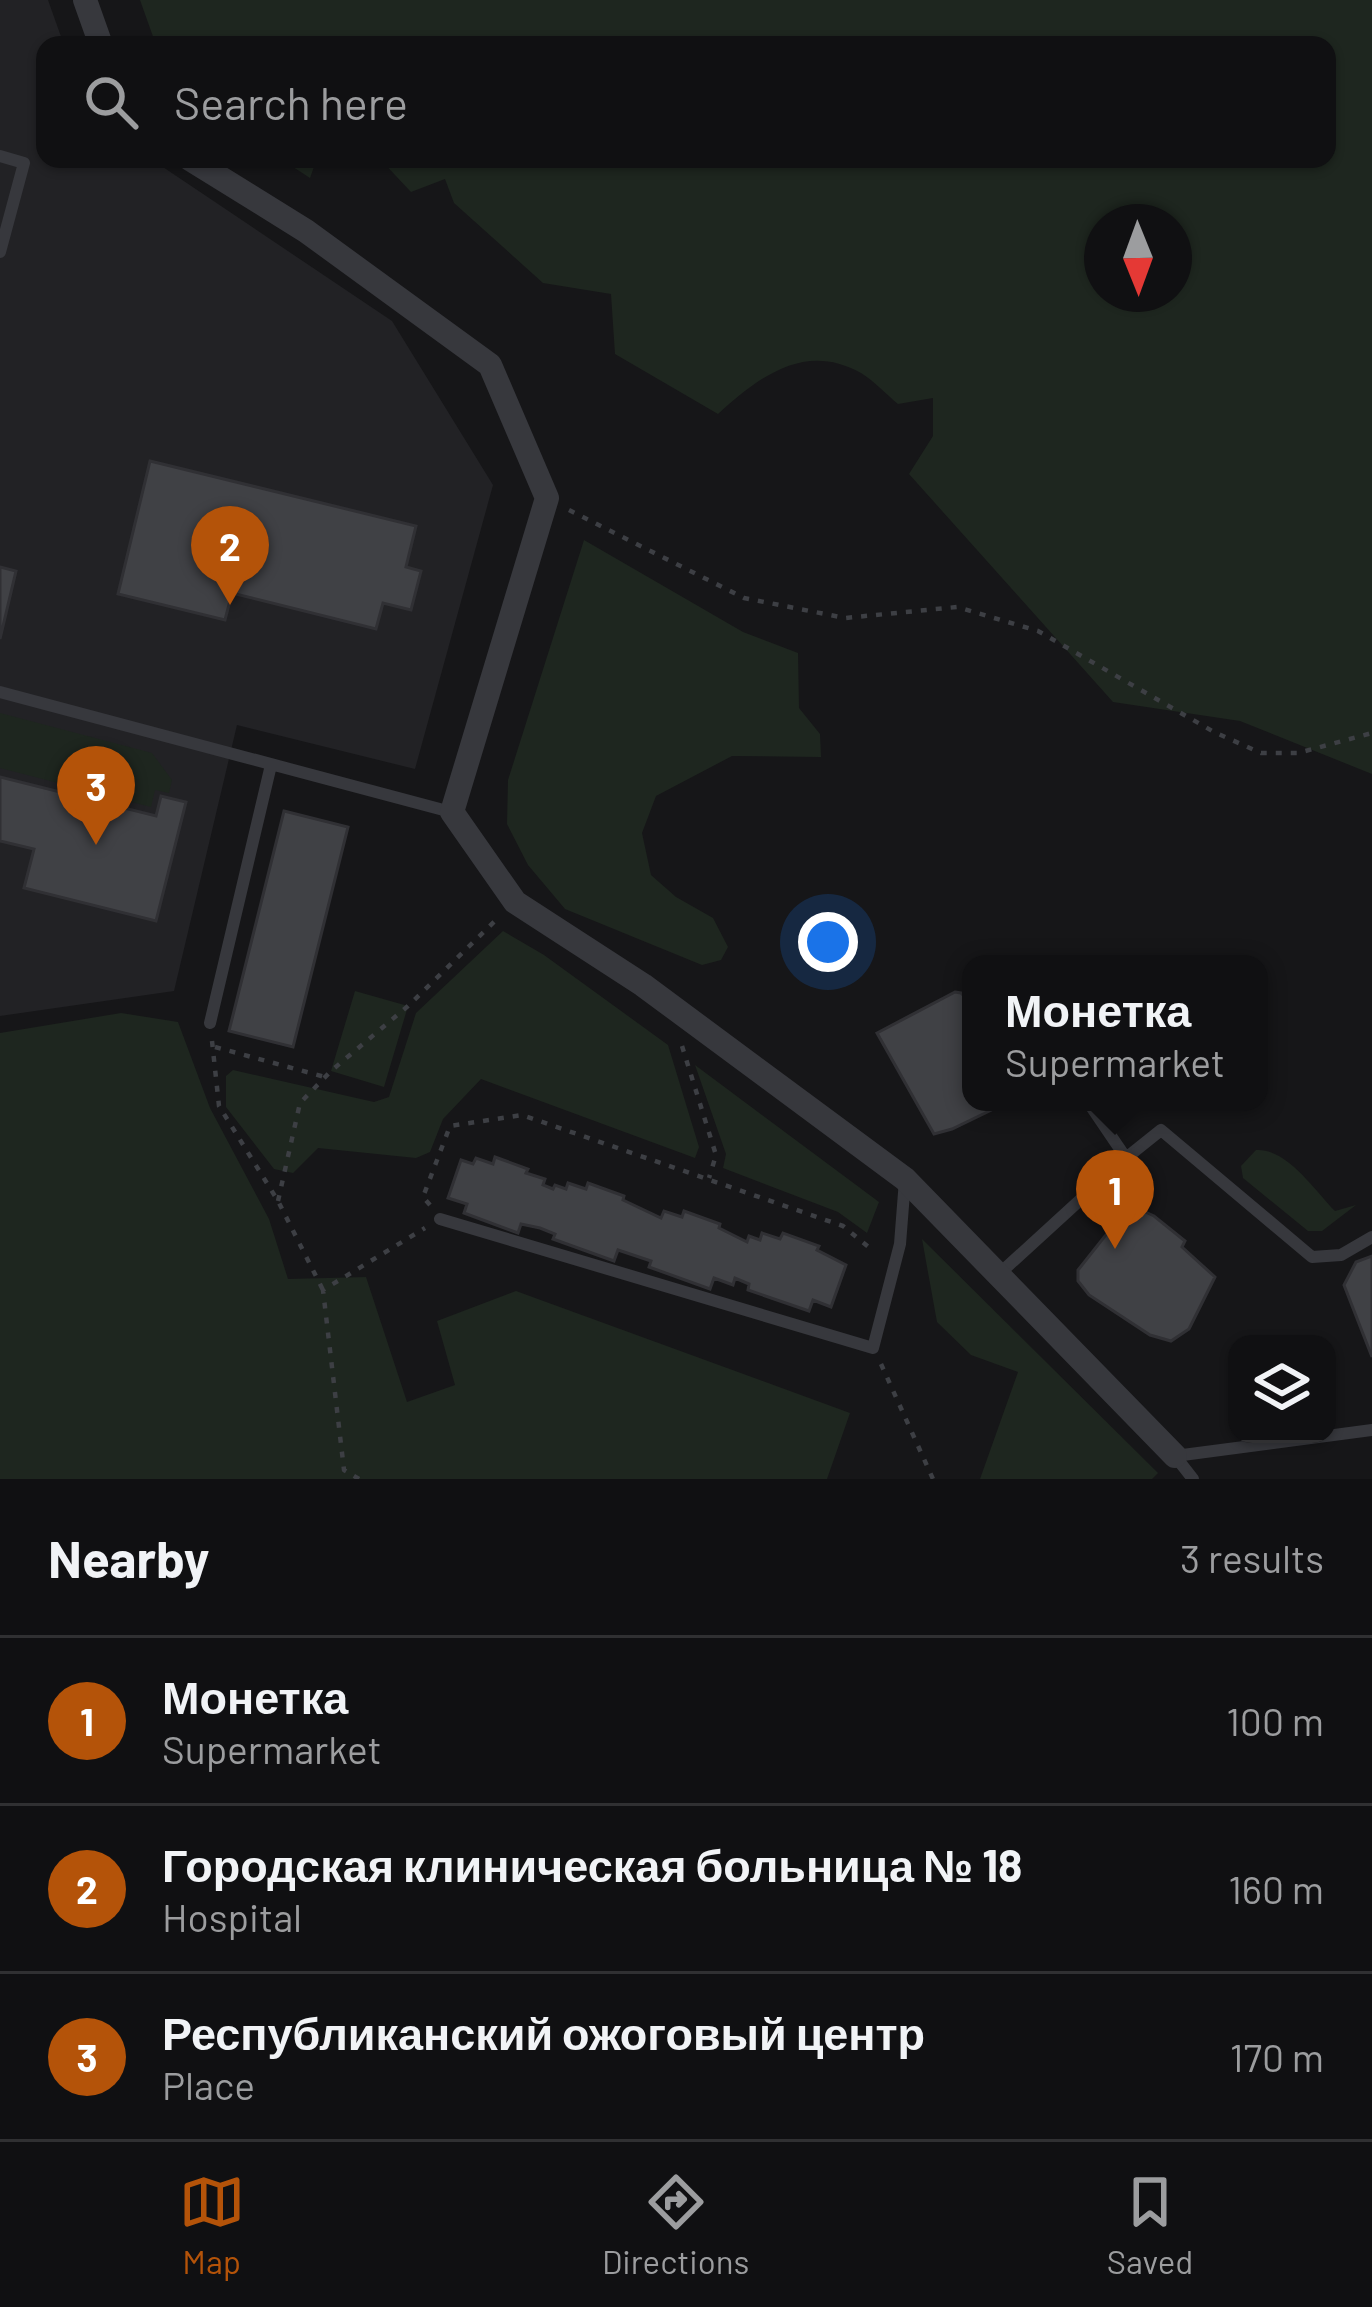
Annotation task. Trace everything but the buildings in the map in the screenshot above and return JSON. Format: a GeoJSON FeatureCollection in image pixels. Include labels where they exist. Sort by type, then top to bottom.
{"type":"FeatureCollection","features":[{"type":"Feature","properties":{"kind":"street"},"geometry":{"type":"LineString","coordinates":[[86,0],[98,36]]}},
{"type":"Feature","properties":{"kind":"street"},"geometry":{"type":"LineString","coordinates":[[204,168],[306,231],[490,365],[547,498],[452,812],[515,902],[643,985],[905,1179],[1175,1456]]}},
{"type":"Feature","properties":{"kind":"lane"},"geometry":{"type":"LineString","coordinates":[[0,156],[24,163],[0,253]]}},
{"type":"Feature","properties":{"kind":"lane"},"geometry":{"type":"LineString","coordinates":[[0,692],[452,812]]}},
{"type":"Feature","properties":{"kind":"lane"},"geometry":{"type":"LineString","coordinates":[[210,1023],[271,765]]}},
{"type":"Feature","properties":{"kind":"lane"},"geometry":{"type":"LineString","coordinates":[[1094,1111],[1126,1158]]}},
{"type":"Feature","properties":{"kind":"lane"},"geometry":{"type":"LineString","coordinates":[[998,1275],[1161,1130],[1312,1257],[1341,1255],[1372,1237]]}},
{"type":"Feature","properties":{"kind":"lane"},"geometry":{"type":"LineString","coordinates":[[440,1219],[873,1348],[900,1244],[905,1179]]}},
{"type":"Feature","properties":{"kind":"lane"},"geometry":{"type":"LineString","coordinates":[[1175,1456],[1372,1430]]}},
{"type":"Feature","properties":{"kind":"lane"},"geometry":{"type":"LineString","coordinates":[[1175,1456],[1193,1479]]}},
{"type":"Feature","properties":{"kind":"path"},"geometry":{"type":"LineString","coordinates":[[547,498],[745,598],[845,618],[957,607],[1038,631],[1214,732],[1261,753],[1298,753],[1372,733]]}},
{"type":"Feature","properties":{"kind":"path"},"geometry":{"type":"LineString","coordinates":[[278,1202],[300,1103],[515,902]]}},
{"type":"Feature","properties":{"kind":"path"},"geometry":{"type":"LineString","coordinates":[[210,1023],[219,1106],[278,1202],[323,1290],[344,1470],[359,1479]]}},
{"type":"Feature","properties":{"kind":"path"},"geometry":{"type":"LineString","coordinates":[[680,1041],[716,1155],[709,1179]]}},
{"type":"Feature","properties":{"kind":"path"},"geometry":{"type":"LineString","coordinates":[[213,1047],[325,1077]]}},
{"type":"Feature","properties":{"kind":"path"},"geometry":{"type":"LineString","coordinates":[[323,1290],[440,1219],[423,1197],[450,1126],[522,1114],[843,1226],[871,1249]]}},
{"type":"Feature","properties":{"kind":"path"},"geometry":{"type":"LineString","coordinates":[[873,1348],[933,1479]]}},
{"type":"Feature","properties":{"kind":"shaded area"},"geometry":{"type":"Polygon","coordinates":[[[0,0],[48,0],[61,36],[36,36],[36,168],[164,168],[392,321],[493,485],[415,769],[237,725],[174,991],[0,1016],[0,0]]]}},
{"type":"Feature","properties":{"kind":"shaded area"},"geometry":{"type":"Polygon","coordinates":[[[140,0],[1372,0],[1372,774],[1240,721],[1113,702],[909,474],[933,436],[933,398],[898,404],[861,373],[840,364],[802,362],[766,376],[718,414],[615,354],[611,294],[543,283],[454,203],[445,179],[411,192],[388,168],[1336,168],[1336,36],[153,36],[140,0]]]}},
{"type":"Feature","properties":{"kind":"shaded area"},"geometry":{"type":"Polygon","coordinates":[[[295,168],[314,168],[310,178],[295,168]]]}},
{"type":"Feature","properties":{"kind":"shaded area"},"geometry":{"type":"Polygon","coordinates":[[[584,540],[743,632],[798,653],[799,708],[820,734],[821,757],[732,756],[656,796],[642,833],[651,875],[676,897],[713,918],[728,947],[721,960],[702,965],[565,909],[528,865],[507,824],[508,780],[584,540]]]}},
{"type":"Feature","properties":{"kind":"shaded area"},"geometry":{"type":"Polygon","coordinates":[[[0,713],[152,753],[172,780],[169,793],[155,790],[151,807],[0,768],[0,713]]]}},
{"type":"Feature","properties":{"kind":"shaded area"},"geometry":{"type":"Polygon","coordinates":[[[503,931],[668,1045],[699,1147],[695,1158],[481,1079],[443,1119],[430,1152],[416,1158],[318,1148],[293,1173],[274,1169],[226,1107],[226,1076],[233,1070],[374,1102],[389,1097],[416,1013],[503,931]]]}},
{"type":"Feature","properties":{"kind":"shaded area"},"geometry":{"type":"Polygon","coordinates":[[[355,991],[408,1006],[384,1087],[331,1071],[355,991]]]}},
{"type":"Feature","properties":{"kind":"shaded area"},"geometry":{"type":"Polygon","coordinates":[[[121,1013],[178,1022],[210,1108],[269,1219],[288,1279],[366,1277],[407,1402],[455,1385],[437,1321],[516,1291],[850,1413],[827,1479],[0,1479],[0,1033],[121,1013]]]}},
{"type":"Feature","properties":{"kind":"shaded area"},"geometry":{"type":"Polygon","coordinates":[[[695,1065],[879,1202],[867,1233],[838,1212],[723,1168],[726,1154],[695,1065]]]}},
{"type":"Feature","properties":{"kind":"shaded area"},"geometry":{"type":"Polygon","coordinates":[[[1256,1150],[1289,1163],[1335,1211],[1356,1205],[1322,1231],[1308,1231],[1243,1178],[1241,1166],[1256,1150]]]}},
{"type":"Feature","properties":{"kind":"shaded area"},"geometry":{"type":"Polygon","coordinates":[[[922,1239],[1158,1473],[1152,1479],[980,1479],[1018,1372],[971,1355],[937,1322],[922,1239]]]}},
{"type":"Feature","properties":{"kind":"place","name":"Городская клиническая больница № 18"},"geometry":{"type":"Point","coordinates":[230,605]}},
{"type":"Feature","properties":{"kind":"place","name":"Республиканский ожоговый центр"},"geometry":{"type":"Point","coordinates":[96,845]}},
{"type":"Feature","properties":{"kind":"place","name":"Монетка"},"geometry":{"type":"Point","coordinates":[1115,1249]}}]}
